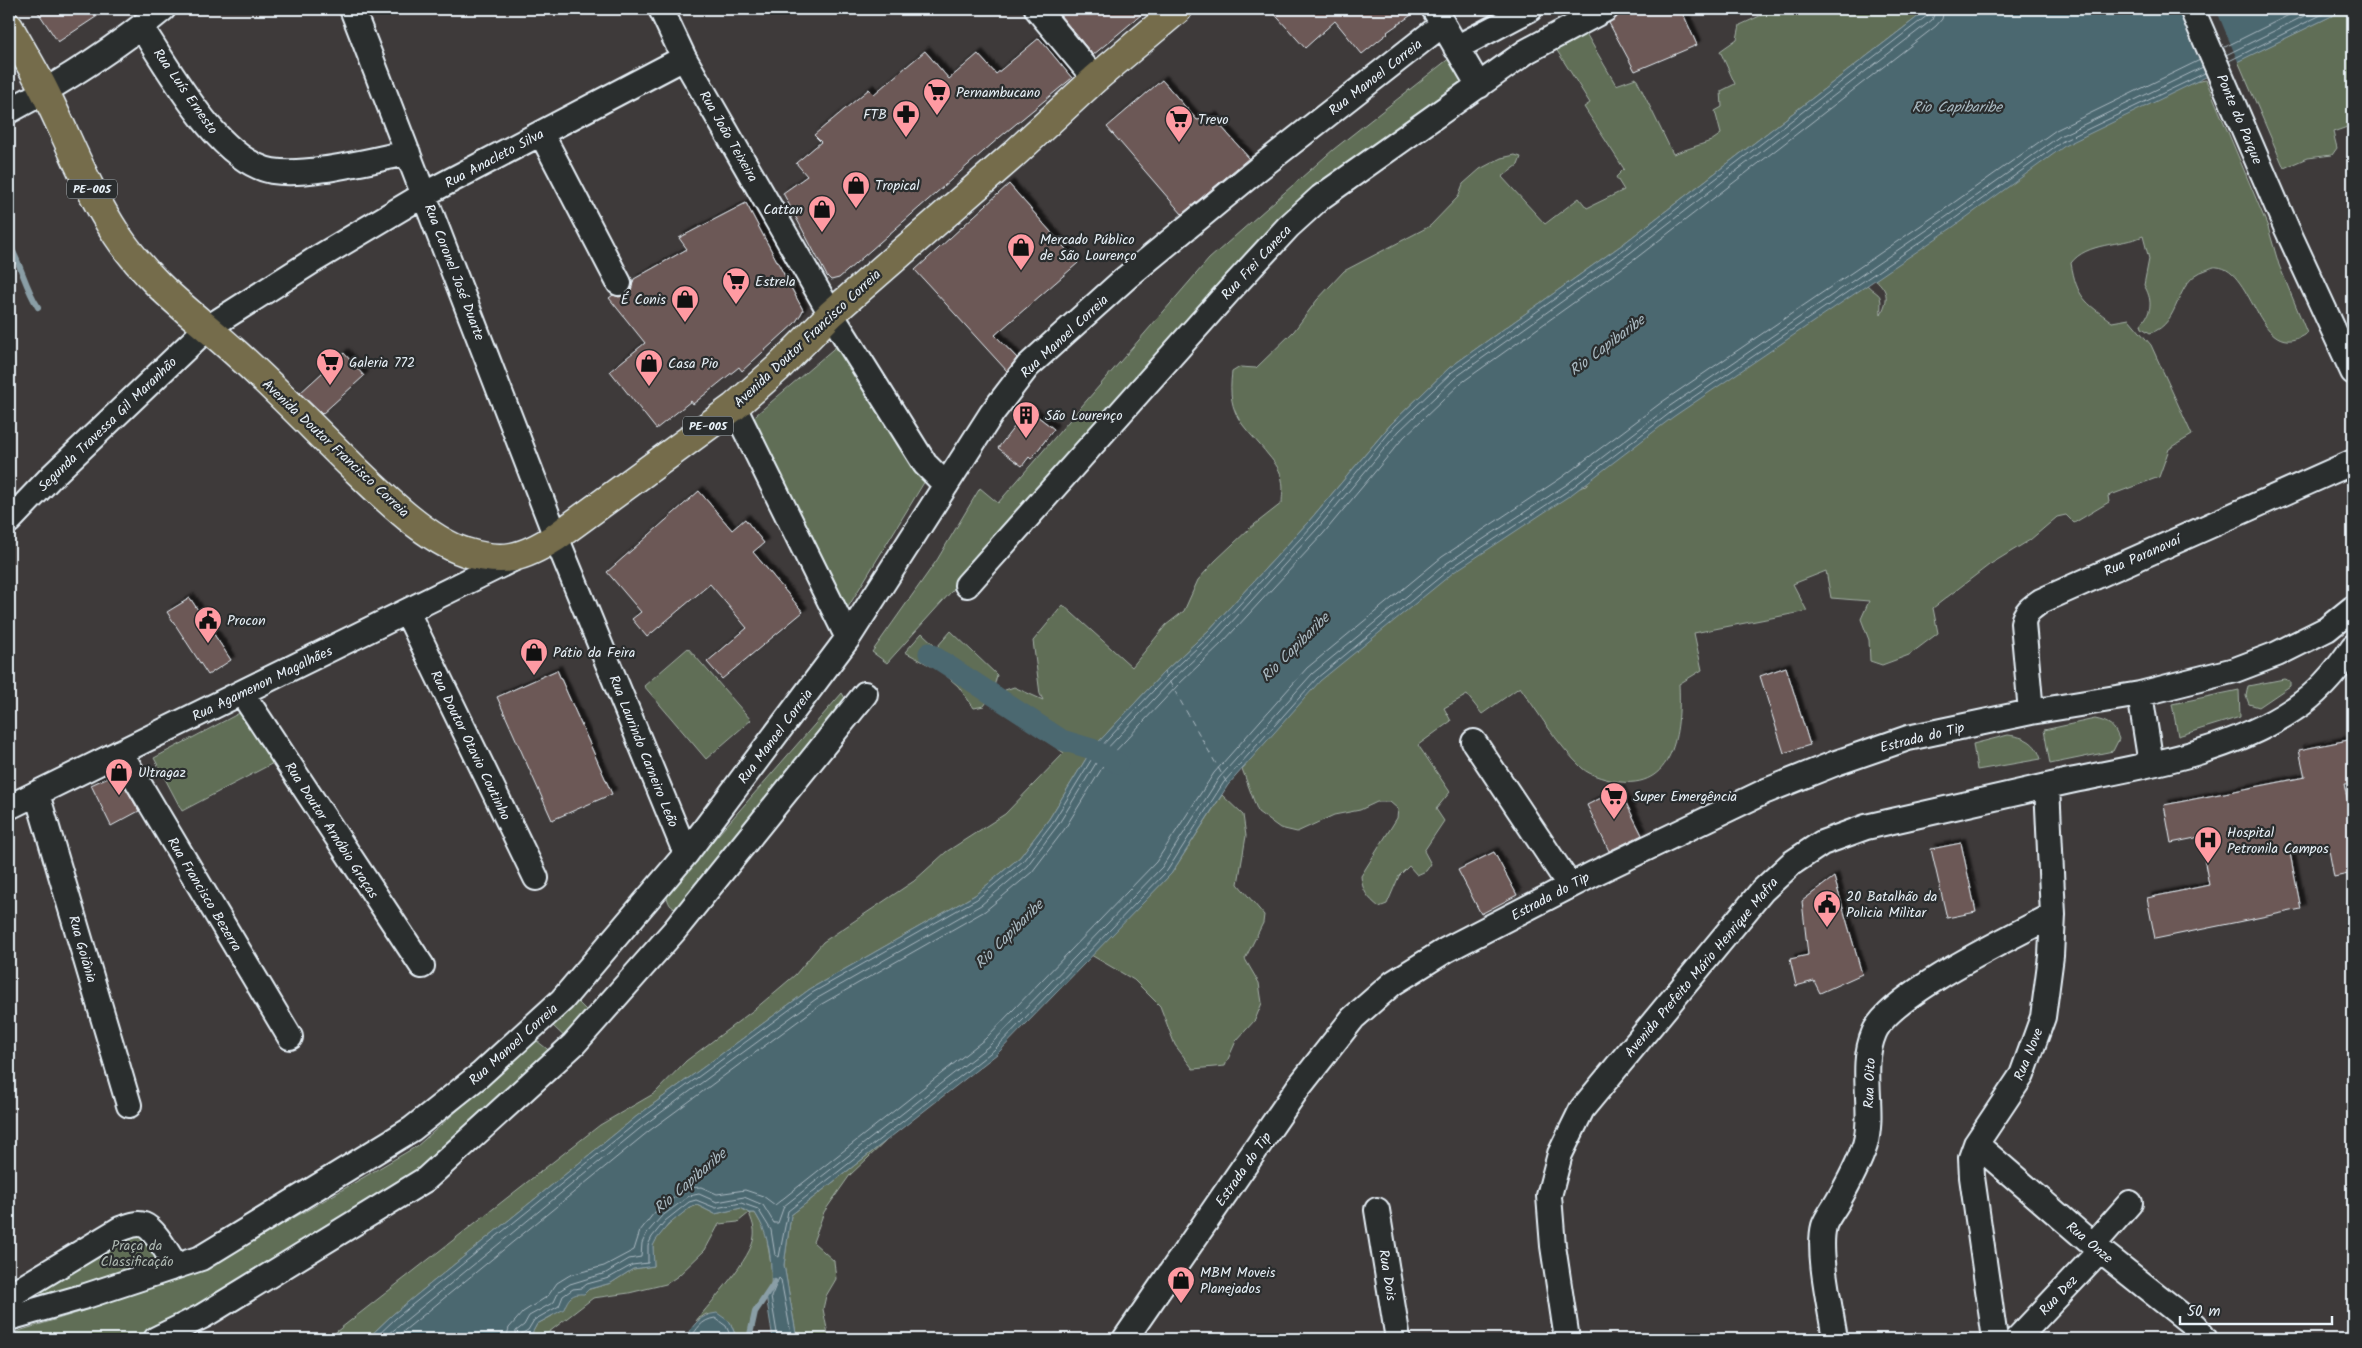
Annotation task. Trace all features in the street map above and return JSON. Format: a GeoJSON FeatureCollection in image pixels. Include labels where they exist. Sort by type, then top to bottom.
{"type":"FeatureCollection","features":[{"type":"Feature","properties":{"kind":"main road","name":"Avenida Doutor Francisco Correia"},"geometry":{"type":"LineString","coordinates":[[9,27],[45,92],[90,185],[117,235],[154,284],[237,354],[386,498],[429,533],[464,552],[492,558],[515,558],[531,553],[556,537],[734,407],[778,368],[831,314],[1013,155],[1095,79],[1178,9]]}},
{"type":"Feature","properties":{"kind":"street"},"geometry":{"type":"LineString","coordinates":[[9,111],[45,92],[141,27],[163,9]]}},
{"type":"Feature","properties":{"kind":"street","name":"Rua Coronel José Duarte"},"geometry":{"type":"LineString","coordinates":[[352,9],[426,194],[556,537]]}},
{"type":"Feature","properties":{"kind":"street","name":"Rua João Teixeira"},"geometry":{"type":"LineString","coordinates":[[661,9],[684,58],[831,314],[925,464],[946,485]]}},
{"type":"Feature","properties":{"kind":"street"},"geometry":{"type":"LineString","coordinates":[[1037,9],[1095,79]]}},
{"type":"Feature","properties":{"kind":"street"},"geometry":{"type":"LineString","coordinates":[[1456,48],[1530,9]]}},
{"type":"Feature","properties":{"kind":"street","name":"Rua Frei Caneca"},"geometry":{"type":"LineString","coordinates":[[967,585],[1288,227],[1321,196],[1527,51],[1606,9]]}},
{"type":"Feature","properties":{"kind":"street","name":"Ponte do Parque"},"geometry":{"type":"LineString","coordinates":[[2192,9],[2287,229],[2353,372]]}},
{"type":"Feature","properties":{"kind":"street"},"geometry":{"type":"LineString","coordinates":[[1438,16],[1479,86]]}},
{"type":"Feature","properties":{"kind":"street","name":"Rua Manoel Correia"},"geometry":{"type":"LineString","coordinates":[[10,1310],[201,1258],[412,1129],[480,1075],[562,1000],[686,854],[848,638],[992,413],[1028,366],[1128,277],[1438,16]]}},
{"type":"Feature","properties":{"kind":"street","name":"Rua Luís Ernesto"},"geometry":{"type":"LineString","coordinates":[[141,27],[214,134],[237,156],[270,171],[301,172],[408,153]]}},
{"type":"Feature","properties":{"kind":"street","name":"Rua Anacleto Silva"},"geometry":{"type":"LineString","coordinates":[[206,329],[316,259],[426,194],[684,58]]}},
{"type":"Feature","properties":{"kind":"street"},"geometry":{"type":"LineString","coordinates":[[541,134],[619,283]]}},
{"type":"Feature","properties":{"kind":"street","name":"Segunda Travessa Gil Maranhão"},"geometry":{"type":"LineString","coordinates":[[9,521],[52,476],[206,329]]}},
{"type":"Feature","properties":{"kind":"street"},"geometry":{"type":"LineString","coordinates":[[734,407],[848,638]]}},
{"type":"Feature","properties":{"kind":"street","name":"Rua Paranavaí"},"geometry":{"type":"LineString","coordinates":[[2032,712],[2023,623],[2025,615],[2030,608],[2041,601],[2120,565],[2353,462]]}},
{"type":"Feature","properties":{"kind":"street","name":"Rua Laurindo Carneiro Leão"},"geometry":{"type":"LineString","coordinates":[[556,537],[686,854]]}},
{"type":"Feature","properties":{"kind":"street","name":"Rua Agamenon Magalhães"},"geometry":{"type":"LineString","coordinates":[[9,807],[515,558]]}},
{"type":"Feature","properties":{"kind":"street","name":"Estrada do Tip"},"geometry":{"type":"LineString","coordinates":[[1125,1339],[1298,1088],[1353,1018],[1394,983],[1446,950],[1570,886],[1766,791],[1836,763],[1908,738],[2032,712],[2140,694],[2235,670],[2268,657],[2327,629],[2353,608]]}},
{"type":"Feature","properties":{"kind":"street","name":"Rua Doutor Otavio Coutinho"},"geometry":{"type":"LineString","coordinates":[[407,612],[536,878]]}},
{"type":"Feature","properties":{"kind":"street","name":"Avenida Prefeito Mário Henrique Mafra"},"geometry":{"type":"LineString","coordinates":[[1567,1339],[1553,1246],[1549,1196],[1560,1154],[1582,1109],[1762,891],[1792,863],[1822,843],[1866,827],[2151,764],[2215,747],[2256,730],[2294,709],[2318,690],[2346,672],[2353,647]]}},
{"type":"Feature","properties":{"kind":"street","name":"Rua Doutor Arnóbio Graças"},"geometry":{"type":"LineString","coordinates":[[242,693],[422,966]]}},
{"type":"Feature","properties":{"kind":"street"},"geometry":{"type":"LineString","coordinates":[[156,1339],[203,1316],[426,1180],[574,1044],[674,931],[864,694]]}},
{"type":"Feature","properties":{"kind":"street"},"geometry":{"type":"LineString","coordinates":[[2140,694],[2151,764]]}},
{"type":"Feature","properties":{"kind":"street"},"geometry":{"type":"LineString","coordinates":[[1474,742],[1570,886]]}},
{"type":"Feature","properties":{"kind":"street","name":"Rua Francisco Bezerra"},"geometry":{"type":"LineString","coordinates":[[120,752],[290,1037]]}},
{"type":"Feature","properties":{"kind":"street","name":"Rua Nove"},"geometry":{"type":"LineString","coordinates":[[1995,1339],[1972,1177],[1971,1158],[1976,1144],[2022,1075],[2043,1017],[2051,956],[2053,915],[2046,786]]}},
{"type":"Feature","properties":{"kind":"street","name":"Rua Goiânia"},"geometry":{"type":"LineString","coordinates":[[37,794],[129,1106]]}},
{"type":"Feature","properties":{"kind":"street","name":"Rua Oito"},"geometry":{"type":"LineString","coordinates":[[1835,1339],[1822,1249],[1824,1226],[1859,1163],[1867,1135],[1868,1060],[1874,1032],[1889,1012],[1915,992],[1960,965],[2053,915]]}},
{"type":"Feature","properties":{"kind":"street","name":"Rua Onze"},"geometry":{"type":"LineString","coordinates":[[1976,1144],[2096,1248],[2195,1326],[2204,1339]]}},
{"type":"Feature","properties":{"kind":"street","name":"Rua Dez"},"geometry":{"type":"LineString","coordinates":[[2017,1339],[2096,1248],[2130,1203]]}},
{"type":"Feature","properties":{"kind":"street","name":"Rua Dois"},"geometry":{"type":"LineString","coordinates":[[1377,1210],[1398,1339]]}},
{"type":"Feature","properties":{"kind":"street"},"geometry":{"type":"LineString","coordinates":[[10,1310],[120,1229],[136,1224],[144,1225],[151,1230],[176,1266]]}},
{"type":"Feature","properties":{"kind":"green space"},"geometry":{"type":"Polygon","coordinates":[[[1775,9],[1928,9],[1623,244],[1449,368],[1391,424],[1309,521],[1209,630],[1164,672],[1092,749],[1049,819],[1020,857],[975,895],[810,989],[637,1116],[392,1315],[367,1339],[327,1339],[600,1125],[655,1093],[686,1061],[755,1009],[795,975],[823,942],[914,881],[946,852],[1005,814],[1064,753],[1019,722],[996,697],[1005,690],[1014,687],[1043,700],[1040,694],[1033,641],[1063,605],[1132,667],[1166,625],[1184,611],[1198,580],[1215,561],[1250,528],[1282,503],[1283,486],[1279,470],[1239,420],[1235,411],[1231,388],[1232,372],[1240,367],[1256,368],[1294,331],[1317,300],[1344,271],[1430,226],[1458,197],[1463,184],[1480,169],[1501,158],[1515,155],[1521,157],[1518,165],[1502,177],[1545,224],[1579,198],[1587,208],[1624,190],[1616,177],[1624,169],[1584,107],[1590,103],[1556,49],[1584,30],[1616,85],[1636,78],[1673,154],[1711,141],[1721,134],[1715,111],[1722,107],[1721,91],[1735,84],[1720,51],[1737,39],[1740,25],[1775,9]]]}},
{"type":"Feature","properties":{"kind":"green space"},"geometry":{"type":"Polygon","coordinates":[[[2346,9],[2353,9],[2353,125],[2333,132],[2337,148],[2332,155],[2307,158],[2284,168],[2238,61],[2346,9]]]}},
{"type":"Feature","properties":{"kind":"green space"},"geometry":{"type":"Polygon","coordinates":[[[1451,57],[1472,89],[1372,157],[960,582],[887,663],[872,652],[937,560],[980,488],[998,503],[1209,259],[1334,149],[1451,57]]]}},
{"type":"Feature","properties":{"kind":"green space"},"geometry":{"type":"Polygon","coordinates":[[[2206,80],[2268,227],[2279,265],[2307,333],[2291,340],[2278,337],[2267,328],[2240,283],[2230,272],[2213,267],[2195,275],[2182,292],[2168,321],[2150,333],[2142,328],[2141,324],[2148,314],[2150,305],[2149,295],[2144,285],[2149,259],[2143,236],[2095,248],[2078,256],[2071,263],[2079,292],[2089,304],[2112,322],[2129,319],[2151,345],[2192,435],[2169,449],[2159,477],[2108,496],[2109,502],[2074,523],[2066,515],[2057,517],[2030,540],[1989,565],[1933,608],[1938,633],[1909,655],[1882,665],[1870,661],[1869,640],[1861,619],[1869,601],[1831,598],[1826,571],[1793,584],[1807,611],[1694,633],[1702,670],[1679,684],[1679,717],[1672,751],[1654,775],[1640,781],[1612,781],[1595,776],[1582,768],[1557,739],[1520,687],[1482,714],[1467,695],[1444,708],[1451,721],[1418,745],[1450,792],[1436,809],[1444,821],[1424,851],[1431,864],[1426,871],[1417,875],[1409,866],[1399,876],[1387,904],[1379,907],[1366,894],[1361,876],[1397,818],[1398,809],[1390,802],[1377,802],[1360,810],[1334,815],[1297,832],[1280,828],[1258,812],[1241,766],[1347,648],[1548,502],[1589,484],[1578,483],[1865,282],[1879,296],[1881,314],[1886,301],[1885,292],[1870,274],[1997,169],[2176,85],[2206,80]]]}},
{"type":"Feature","properties":{"kind":"green space"},"geometry":{"type":"Polygon","coordinates":[[[846,338],[931,471],[839,622],[743,426],[846,338]]]}},
{"type":"Feature","properties":{"kind":"green space"},"geometry":{"type":"Polygon","coordinates":[[[951,631],[997,675],[992,695],[984,706],[974,708],[958,686],[942,672],[905,652],[922,633],[937,647],[951,631]]]}},
{"type":"Feature","properties":{"kind":"green space"},"geometry":{"type":"Polygon","coordinates":[[[688,648],[751,720],[706,759],[644,686],[688,648]]]}},
{"type":"Feature","properties":{"kind":"green space"},"geometry":{"type":"Polygon","coordinates":[[[2284,679],[2290,681],[2290,686],[2259,707],[2249,704],[2246,696],[2248,686],[2284,679]]]}},
{"type":"Feature","properties":{"kind":"green space"},"geometry":{"type":"Polygon","coordinates":[[[2239,690],[2240,717],[2178,736],[2172,704],[2239,690]]]}},
{"type":"Feature","properties":{"kind":"green space"},"geometry":{"type":"Polygon","coordinates":[[[842,693],[847,702],[682,909],[672,906],[667,897],[684,874],[842,693]]]}},
{"type":"Feature","properties":{"kind":"green space"},"geometry":{"type":"Polygon","coordinates":[[[251,707],[279,760],[182,811],[154,758],[251,707]]]}},
{"type":"Feature","properties":{"kind":"green space"},"geometry":{"type":"Polygon","coordinates":[[[2095,719],[2104,721],[2115,730],[2119,739],[2113,751],[2050,764],[2044,730],[2095,719]]]}},
{"type":"Feature","properties":{"kind":"green space"},"geometry":{"type":"Polygon","coordinates":[[[2008,735],[2029,741],[2036,748],[2041,759],[1977,770],[1973,744],[2008,735]]]}},
{"type":"Feature","properties":{"kind":"green space"},"geometry":{"type":"Polygon","coordinates":[[[1222,795],[1243,815],[1246,836],[1238,884],[1264,915],[1263,923],[1245,959],[1259,983],[1262,1003],[1255,1020],[1236,1041],[1225,1066],[1193,1069],[1175,1045],[1160,1006],[1134,980],[1091,955],[1171,874],[1222,795]]]}},
{"type":"Feature","properties":{"kind":"green space"},"geometry":{"type":"Polygon","coordinates":[[[578,1002],[593,1017],[571,1043],[553,1026],[578,1002]]]}},
{"type":"Feature","properties":{"kind":"green space"},"geometry":{"type":"Polygon","coordinates":[[[537,1041],[556,1056],[425,1174],[225,1299],[142,1339],[9,1339],[9,1334],[80,1312],[206,1265],[306,1211],[417,1146],[537,1041]]]}},
{"type":"Feature","properties":{"kind":"green space"},"geometry":{"type":"Polygon","coordinates":[[[887,1140],[850,1175],[824,1212],[813,1242],[834,1261],[836,1279],[826,1296],[823,1309],[829,1339],[797,1339],[784,1265],[791,1215],[887,1140]]]}},
{"type":"Feature","properties":{"kind":"green space"},"geometry":{"type":"Polygon","coordinates":[[[697,1205],[715,1214],[741,1208],[749,1213],[738,1222],[719,1224],[705,1250],[678,1276],[666,1284],[629,1293],[593,1298],[540,1339],[522,1339],[532,1333],[537,1324],[552,1316],[567,1299],[576,1293],[611,1283],[633,1269],[654,1266],[653,1246],[659,1235],[679,1216],[697,1205]]]}},
{"type":"Feature","properties":{"kind":"green space"},"geometry":{"type":"Polygon","coordinates":[[[749,1213],[755,1213],[766,1232],[772,1272],[771,1289],[755,1312],[749,1339],[737,1339],[730,1322],[706,1314],[696,1321],[739,1267],[752,1245],[754,1230],[749,1213]]]}},
{"type":"Feature","properties":{"kind":"green space","name":"Praça da Classificação"},"geometry":{"type":"Polygon","coordinates":[[[140,1230],[165,1257],[151,1269],[48,1294],[40,1294],[36,1290],[140,1230]]]}},
{"type":"Feature","properties":{"kind":"water","name":"Rio Capibaribe"},"geometry":{"type":"Polygon","coordinates":[[[1928,9],[2346,9],[2066,145],[1953,227],[1673,417],[1572,494],[1454,572],[1320,681],[1228,785],[1171,874],[997,1054],[791,1215],[784,1265],[797,1339],[773,1339],[766,1295],[771,1289],[769,1249],[764,1231],[755,1213],[749,1213],[741,1208],[715,1214],[697,1205],[692,1206],[668,1225],[656,1240],[653,1246],[654,1266],[633,1269],[611,1283],[589,1289],[584,1294],[573,1295],[564,1309],[537,1324],[532,1333],[522,1339],[367,1339],[392,1315],[637,1116],[810,989],[975,895],[1020,857],[1049,819],[1092,749],[1164,672],[1209,630],[1309,521],[1391,424],[1449,368],[1623,244],[1928,9]]]}},
{"type":"Feature","properties":{"kind":"water"},"geometry":{"type":"Polygon","coordinates":[[[717,1313],[730,1322],[737,1339],[684,1339],[701,1318],[717,1313]]]}},
{"type":"Feature","properties":{"kind":"pier"},"geometry":{"type":"Polygon","coordinates":[[[2177,9],[2216,9],[2239,64],[2207,80],[2177,9]]]}},
{"type":"Feature","properties":{"kind":"building"},"geometry":{"type":"Polygon","coordinates":[[[36,9],[108,9],[58,42],[36,9]]]}},
{"type":"Feature","properties":{"kind":"building"},"geometry":{"type":"Polygon","coordinates":[[[1055,9],[1148,9],[1093,55],[1055,9]]]}},
{"type":"Feature","properties":{"kind":"building"},"geometry":{"type":"Polygon","coordinates":[[[1270,9],[1420,9],[1387,32],[1362,54],[1335,21],[1305,48],[1270,9]]]}},
{"type":"Feature","properties":{"kind":"building"},"geometry":{"type":"Polygon","coordinates":[[[1629,9],[1681,9],[1697,45],[1635,71],[1609,23],[1619,14],[1629,9]]]}},
{"type":"Feature","properties":{"kind":"building"},"geometry":{"type":"Polygon","coordinates":[[[1039,38],[1072,78],[1000,137],[839,278],[831,280],[827,276],[783,193],[807,176],[796,163],[821,142],[814,135],[869,89],[874,94],[925,51],[949,79],[978,54],[996,74],[1039,38]]]}},
{"type":"Feature","properties":{"kind":"building","name":"Trevo"},"geometry":{"type":"Polygon","coordinates":[[[1162,80],[1197,120],[1213,117],[1249,158],[1182,214],[1107,127],[1162,80]]]}},
{"type":"Feature","properties":{"kind":"building"},"geometry":{"type":"Polygon","coordinates":[[[1009,184],[1078,263],[995,335],[1017,358],[1007,371],[915,270],[1009,184]]]}},
{"type":"Feature","properties":{"kind":"building"},"geometry":{"type":"Polygon","coordinates":[[[746,203],[803,310],[795,323],[742,371],[739,367],[693,404],[691,401],[656,429],[610,371],[645,343],[609,298],[613,295],[619,297],[626,295],[631,290],[634,279],[687,249],[679,238],[746,203]]]}},
{"type":"Feature","properties":{"kind":"building","name":"Galeria 772"},"geometry":{"type":"Polygon","coordinates":[[[344,353],[364,376],[322,414],[300,393],[344,353]]]}},
{"type":"Feature","properties":{"kind":"building","name":"São Lourenço"},"geometry":{"type":"Polygon","coordinates":[[[1028,409],[1054,429],[1031,459],[1029,457],[1022,466],[998,448],[1028,409]]]}},
{"type":"Feature","properties":{"kind":"building"},"geometry":{"type":"Polygon","coordinates":[[[699,491],[732,530],[745,519],[764,543],[753,552],[803,612],[722,679],[707,662],[747,628],[710,584],[647,637],[632,619],[641,612],[607,572],[699,491]]]}},
{"type":"Feature","properties":{"kind":"building"},"geometry":{"type":"Polygon","coordinates":[[[190,598],[231,660],[208,675],[167,612],[190,598]]]}},
{"type":"Feature","properties":{"kind":"building"},"geometry":{"type":"Polygon","coordinates":[[[1786,667],[1810,745],[1784,753],[1760,676],[1786,667]]]}},
{"type":"Feature","properties":{"kind":"building"},"geometry":{"type":"Polygon","coordinates":[[[557,670],[612,794],[552,820],[497,697],[557,670]]]}},
{"type":"Feature","properties":{"kind":"building"},"geometry":{"type":"Polygon","coordinates":[[[2353,739],[2353,783],[2344,784],[2351,816],[2353,815],[2353,873],[2334,877],[2328,845],[2290,853],[2301,909],[2155,939],[2147,898],[2209,885],[2200,837],[2171,843],[2164,805],[2305,777],[2299,750],[2353,739]]]}},
{"type":"Feature","properties":{"kind":"building","name":"Ultragaz"},"geometry":{"type":"Polygon","coordinates":[[[117,773],[139,811],[111,826],[91,785],[117,773]]]}},
{"type":"Feature","properties":{"kind":"building","name":"Super Emergência"},"geometry":{"type":"Polygon","coordinates":[[[1619,789],[1642,835],[1609,851],[1587,805],[1619,789]]]}},
{"type":"Feature","properties":{"kind":"building"},"geometry":{"type":"Polygon","coordinates":[[[1961,843],[1976,912],[1947,918],[1931,849],[1961,843]]]}},
{"type":"Feature","properties":{"kind":"building"},"geometry":{"type":"Polygon","coordinates":[[[1494,852],[1517,895],[1481,914],[1458,870],[1494,852]]]}},
{"type":"Feature","properties":{"kind":"building","name":"20 Batalhão da Policia Militar"},"geometry":{"type":"Polygon","coordinates":[[[1834,877],[1862,974],[1820,993],[1814,981],[1796,986],[1790,959],[1808,955],[1802,901],[1834,877]]]}},
{"type":"Feature","properties":{"kind":"waterway"},"geometry":{"type":"LineString","coordinates":[[9,244],[38,307]]}},
{"type":"Feature","properties":{"kind":"waterway"},"geometry":{"type":"LineString","coordinates":[[929,653],[1062,740],[1092,749],[1118,763]]}},
{"type":"Feature","properties":{"kind":"waterway"},"geometry":{"type":"LineString","coordinates":[[749,1339],[755,1312],[775,1282]]}},
{"type":"Feature","properties":{"kind":"ferry route"},"geometry":{"type":"LineString","coordinates":[[1164,672],[1228,785]]}},
{"type":"Feature","properties":{"kind":"place","name":"Pernambucano"},"geometry":{"type":"Point","coordinates":[937,116]}},
{"type":"Feature","properties":{"kind":"place","name":"FTB"},"geometry":{"type":"Point","coordinates":[906,138]}},
{"type":"Feature","properties":{"kind":"place","name":"Trevo"},"geometry":{"type":"Point","coordinates":[1179,143]}},
{"type":"Feature","properties":{"kind":"place","name":"Tropical"},"geometry":{"type":"Point","coordinates":[856,209]}},
{"type":"Feature","properties":{"kind":"place","name":"Cattan"},"geometry":{"type":"Point","coordinates":[822,233]}},
{"type":"Feature","properties":{"kind":"place","name":"Mercado Público de São Lourenço"},"geometry":{"type":"Point","coordinates":[1021,271]}},
{"type":"Feature","properties":{"kind":"place","name":"Estrela"},"geometry":{"type":"Point","coordinates":[736,305]}},
{"type":"Feature","properties":{"kind":"place","name":"É Conis"},"geometry":{"type":"Point","coordinates":[685,323]}},
{"type":"Feature","properties":{"kind":"place","name":"Galeria 772"},"geometry":{"type":"Point","coordinates":[330,386]}},
{"type":"Feature","properties":{"kind":"place","name":"Casa Pio"},"geometry":{"type":"Point","coordinates":[649,387]}},
{"type":"Feature","properties":{"kind":"place","name":"São Lourenço"},"geometry":{"type":"Point","coordinates":[1026,439]}},
{"type":"Feature","properties":{"kind":"place","name":"Procon"},"geometry":{"type":"Point","coordinates":[208,644]}},
{"type":"Feature","properties":{"kind":"place","name":"Pátio da Feira"},"geometry":{"type":"Point","coordinates":[534,676]}},
{"type":"Feature","properties":{"kind":"place","name":"Ultragaz"},"geometry":{"type":"Point","coordinates":[119,796]}},
{"type":"Feature","properties":{"kind":"place","name":"Super Emergência"},"geometry":{"type":"Point","coordinates":[1614,820]}},
{"type":"Feature","properties":{"kind":"place","name":"Hospital Petronila Campos"},"geometry":{"type":"Point","coordinates":[2208,864]}},
{"type":"Feature","properties":{"kind":"place","name":"20 Batalhão da Policia Militar"},"geometry":{"type":"Point","coordinates":[1827,928]}},
{"type":"Feature","properties":{"kind":"place","name":"MBM Moveis Planejados"},"geometry":{"type":"Point","coordinates":[1181,1304]}}]}
